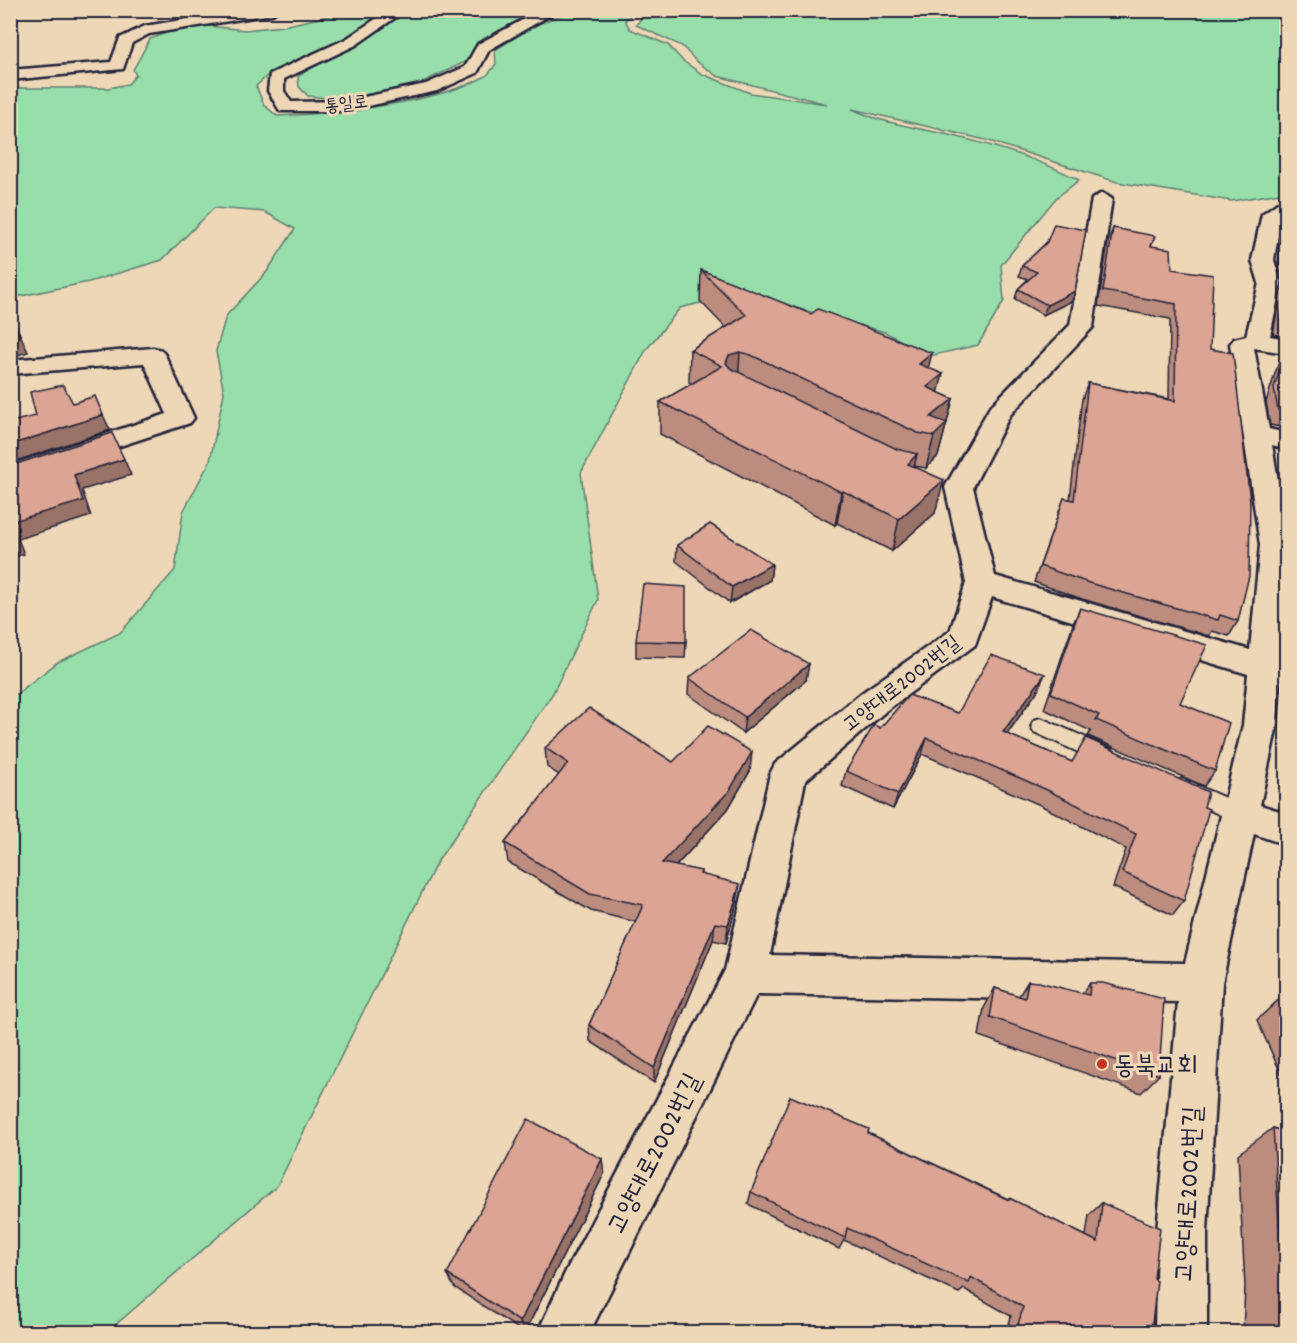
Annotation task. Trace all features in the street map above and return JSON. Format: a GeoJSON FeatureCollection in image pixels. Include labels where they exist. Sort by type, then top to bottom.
{"type":"FeatureCollection","features":[{"type":"Feature","properties":{"kind":"street"},"geometry":{"type":"LineString","coordinates":[[10,75],[117,66],[125,41],[146,30],[272,10]]}},
{"type":"Feature","properties":{"kind":"street","name":"통일로"},"geometry":{"type":"LineString","coordinates":[[399,10],[351,42],[276,77],[276,91],[286,107],[345,106],[431,88],[471,70],[483,47],[552,10]]}},
{"type":"Feature","properties":{"kind":"street"},"geometry":{"type":"LineString","coordinates":[[1101,199],[1081,327],[999,412],[947,484],[981,583],[1265,667]]}},
{"type":"Feature","properties":{"kind":"street","name":"고양대로2002번길"},"geometry":{"type":"LineString","coordinates":[[1181,1332],[1182,1231],[1201,983],[1260,725],[1275,545],[1272,438],[1242,345],[1272,343],[1270,283],[1263,260],[1272,214],[1287,206]]}},
{"type":"Feature","properties":{"kind":"street"},"geometry":{"type":"LineString","coordinates":[[10,367],[153,355],[181,418],[10,474]]}},
{"type":"Feature","properties":{"kind":"street","name":"고양대로2002번길"},"geometry":{"type":"LineString","coordinates":[[564,1332],[745,974],[788,774],[875,701],[963,637],[981,583]]}},
{"type":"Feature","properties":{"kind":"street"},"geometry":{"type":"LineString","coordinates":[[1240,814],[1287,829]]}},
{"type":"Feature","properties":{"kind":"street"},"geometry":{"type":"LineString","coordinates":[[745,974],[1201,983]]}},
{"type":"Feature","properties":{"kind":"lane"},"geometry":{"type":"LineString","coordinates":[[1041,726],[1125,763]]}},
{"type":"Feature","properties":{"kind":"lane"},"geometry":{"type":"LineString","coordinates":[[1166,782],[1240,814]]}},
{"type":"Feature","properties":{"kind":"green space"},"geometry":{"type":"Polygon","coordinates":[[[573,10],[637,10],[625,20],[630,29],[668,45],[683,61],[702,74],[750,93],[827,104],[717,76],[696,61],[682,46],[636,25],[648,10],[1286,11],[1286,192],[1231,201],[1117,182],[986,140],[852,109],[887,122],[999,148],[1032,159],[1079,180],[1056,198],[1001,265],[1004,301],[978,345],[929,356],[885,332],[741,293],[680,308],[646,350],[581,473],[598,600],[553,693],[437,862],[277,1186],[107,1332],[11,1332],[11,698],[58,662],[120,633],[175,570],[183,512],[210,461],[224,393],[216,351],[226,316],[266,273],[295,229],[265,212],[214,208],[162,260],[89,282],[11,298],[11,88],[109,88],[128,84],[136,75],[133,70],[150,39],[174,30],[207,26],[245,30],[283,26],[338,14],[341,11],[387,11],[349,36],[273,71],[256,86],[264,105],[277,116],[383,106],[439,94],[484,77],[496,64],[495,50],[534,26],[573,10]]]}},
{"type":"Feature","properties":{"kind":"green space"},"geometry":{"type":"Polygon","coordinates":[[[409,11],[538,11],[522,17],[506,29],[482,41],[465,62],[421,83],[370,95],[327,98],[308,96],[299,87],[298,76],[409,11]]]}},
{"type":"Feature","properties":{"kind":"building"},"geometry":{"type":"Polygon","coordinates":[[[1054,224],[1086,230],[1075,291],[1047,305],[1018,289],[1037,272],[1022,266],[1047,242],[1054,224]]]}},
{"type":"Feature","properties":{"kind":"building"},"geometry":{"type":"Polygon","coordinates":[[[1113,228],[1155,236],[1151,246],[1171,249],[1172,269],[1213,275],[1210,349],[1233,353],[1250,501],[1249,576],[1238,621],[1220,615],[1218,620],[1089,583],[1040,566],[1064,498],[1074,500],[1088,383],[1175,401],[1176,304],[1103,291],[1113,228]]]}},
{"type":"Feature","properties":{"kind":"building"},"geometry":{"type":"Polygon","coordinates":[[[1287,228],[1287,258],[1284,251],[1287,228]]]}},
{"type":"Feature","properties":{"kind":"building"},"geometry":{"type":"Polygon","coordinates":[[[701,270],[811,314],[818,309],[932,353],[919,364],[943,374],[927,387],[953,399],[931,417],[947,423],[934,436],[918,433],[751,355],[740,352],[729,355],[726,363],[730,368],[897,449],[917,454],[908,464],[944,480],[899,519],[660,402],[722,366],[690,350],[746,315],[701,270]]]}},
{"type":"Feature","properties":{"kind":"building"},"geometry":{"type":"Polygon","coordinates":[[[1287,284],[1287,322],[1280,320],[1287,284]]]}},
{"type":"Feature","properties":{"kind":"building"},"geometry":{"type":"Polygon","coordinates":[[[10,315],[20,337],[10,339],[10,315]]]}},
{"type":"Feature","properties":{"kind":"building"},"geometry":{"type":"Polygon","coordinates":[[[1287,347],[1287,412],[1278,410],[1274,388],[1287,347]]]}},
{"type":"Feature","properties":{"kind":"building"},"geometry":{"type":"Polygon","coordinates":[[[63,385],[73,403],[95,396],[103,415],[10,445],[10,422],[36,416],[30,392],[63,385]]]}},
{"type":"Feature","properties":{"kind":"building"},"geometry":{"type":"Polygon","coordinates":[[[112,433],[124,459],[74,475],[83,501],[10,522],[10,466],[112,433]]]}},
{"type":"Feature","properties":{"kind":"building"},"geometry":{"type":"Polygon","coordinates":[[[710,524],[772,564],[732,587],[677,545],[710,524]]]}},
{"type":"Feature","properties":{"kind":"building"},"geometry":{"type":"Polygon","coordinates":[[[10,527],[15,538],[10,539],[10,527]]]}},
{"type":"Feature","properties":{"kind":"building"},"geometry":{"type":"Polygon","coordinates":[[[643,584],[686,587],[686,642],[636,641],[643,584]]]}},
{"type":"Feature","properties":{"kind":"building"},"geometry":{"type":"Polygon","coordinates":[[[1080,608],[1207,645],[1180,703],[1229,723],[1215,771],[1096,720],[1099,715],[1051,693],[1080,608]]]}},
{"type":"Feature","properties":{"kind":"building"},"geometry":{"type":"Polygon","coordinates":[[[751,630],[809,664],[745,717],[689,678],[751,630]]]}},
{"type":"Feature","properties":{"kind":"building"},"geometry":{"type":"Polygon","coordinates":[[[991,655],[1045,674],[1003,732],[1072,762],[1086,738],[1208,792],[1204,807],[1209,809],[1184,901],[1122,872],[1136,834],[1045,789],[927,738],[898,794],[846,771],[874,725],[880,728],[909,695],[958,713],[991,655]]]}},
{"type":"Feature","properties":{"kind":"building"},"geometry":{"type":"Polygon","coordinates":[[[589,708],[673,762],[708,726],[752,752],[730,790],[662,863],[701,871],[700,874],[740,884],[728,925],[715,923],[654,1068],[589,1025],[643,905],[590,894],[505,843],[568,763],[545,748],[589,708]]]}},
{"type":"Feature","properties":{"kind":"building"},"geometry":{"type":"Polygon","coordinates":[[[1028,981],[1089,995],[1090,983],[1103,983],[1164,999],[1159,1075],[990,1017],[995,988],[1025,998],[1028,981]]]}},
{"type":"Feature","properties":{"kind":"building"},"geometry":{"type":"Polygon","coordinates":[[[790,1096],[869,1129],[868,1133],[1098,1242],[1102,1203],[1160,1228],[1151,1332],[1016,1332],[1023,1307],[971,1277],[969,1283],[847,1228],[845,1238],[751,1192],[790,1096]]]}},
{"type":"Feature","properties":{"kind":"building"},"geometry":{"type":"Polygon","coordinates":[[[528,1119],[602,1159],[520,1322],[447,1274],[528,1119]]]}},
{"type":"Feature","properties":{"kind":"building"},"geometry":{"type":"Polygon","coordinates":[[[1273,1128],[1287,1133],[1287,1332],[1281,1332],[1282,1266],[1273,1128]]]}},
{"type":"Feature","properties":{"kind":"place","name":"동북교회"},"geometry":{"type":"Point","coordinates":[1102,1064]}}]}
